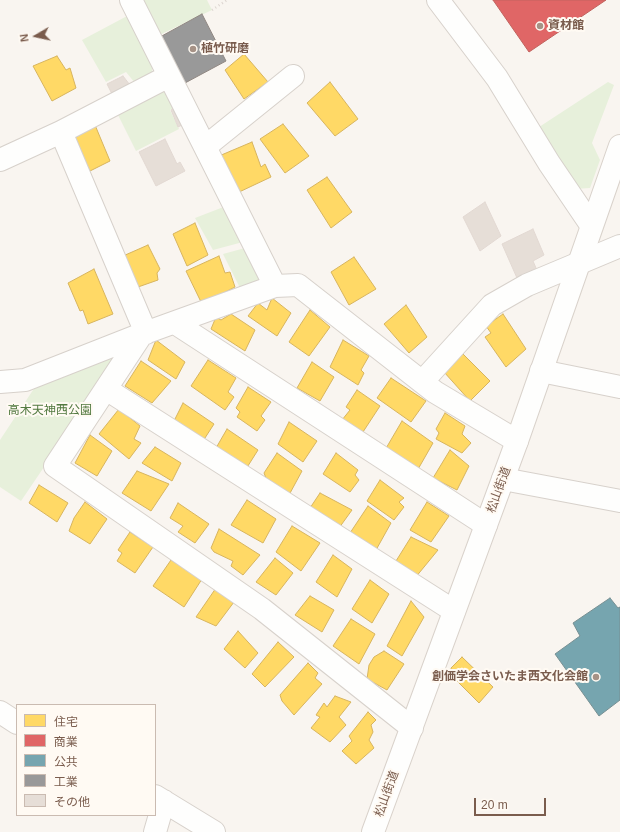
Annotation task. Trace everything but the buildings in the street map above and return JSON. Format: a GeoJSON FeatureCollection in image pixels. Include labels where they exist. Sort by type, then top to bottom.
{"type":"FeatureCollection","features":[{"type":"Feature","properties":{"kind":"street"},"geometry":{"type":"LineString","coordinates":[[131,0],[274,286]]}},
{"type":"Feature","properties":{"kind":"street"},"geometry":{"type":"LineString","coordinates":[[438,0],[497,78],[549,163],[591,225]]}},
{"type":"Feature","properties":{"kind":"street"},"geometry":{"type":"LineString","coordinates":[[0,160],[61,132],[170,76]]}},
{"type":"Feature","properties":{"kind":"street"},"geometry":{"type":"LineString","coordinates":[[205,147],[294,76]]}},
{"type":"Feature","properties":{"kind":"street"},"geometry":{"type":"LineString","coordinates":[[61,132],[144,333]]}},
{"type":"Feature","properties":{"kind":"street","name":"松山街道"},"geometry":{"type":"LineString","coordinates":[[373,832],[517,441],[591,225],[620,146]]}},
{"type":"Feature","properties":{"kind":"street"},"geometry":{"type":"LineString","coordinates":[[422,382],[492,305],[527,285],[620,246]]}},
{"type":"Feature","properties":{"kind":"street"},"geometry":{"type":"LineString","coordinates":[[0,382],[24,380],[144,333],[274,286],[298,285],[434,392],[517,441]]}},
{"type":"Feature","properties":{"kind":"street"},"geometry":{"type":"LineString","coordinates":[[175,323],[486,525]]}},
{"type":"Feature","properties":{"kind":"street"},"geometry":{"type":"LineString","coordinates":[[144,333],[56,466],[262,609],[412,728]]}},
{"type":"Feature","properties":{"kind":"street"},"geometry":{"type":"LineString","coordinates":[[542,371],[620,388]]}},
{"type":"Feature","properties":{"kind":"street"},"geometry":{"type":"LineString","coordinates":[[106,389],[454,611]]}},
{"type":"Feature","properties":{"kind":"street"},"geometry":{"type":"LineString","coordinates":[[503,479],[620,501]]}},
{"type":"Feature","properties":{"kind":"street"},"geometry":{"type":"LineString","coordinates":[[0,712],[16,722]]}},
{"type":"Feature","properties":{"kind":"street"},"geometry":{"type":"LineString","coordinates":[[155,832],[159,798],[214,832]]}},
{"type":"Feature","properties":{"kind":"path"},"geometry":{"type":"LineString","coordinates":[[212,10],[226,0]]}},
{"type":"Feature","properties":{"kind":"green space"},"geometry":{"type":"Polygon","coordinates":[[[131,0],[207,0],[212,10],[151,39],[131,0]]]}},
{"type":"Feature","properties":{"kind":"green space"},"geometry":{"type":"Polygon","coordinates":[[[129,15],[153,59],[152,72],[135,83],[126,72],[106,82],[82,40],[129,15]]]}},
{"type":"Feature","properties":{"kind":"green space"},"geometry":{"type":"Polygon","coordinates":[[[608,82],[614,85],[592,143],[600,160],[590,188],[575,189],[536,129],[608,82]]]}},
{"type":"Feature","properties":{"kind":"green space"},"geometry":{"type":"Polygon","coordinates":[[[164,85],[174,108],[170,110],[179,129],[136,151],[114,107],[164,85]]]}},
{"type":"Feature","properties":{"kind":"green space"},"geometry":{"type":"Polygon","coordinates":[[[226,206],[243,242],[213,250],[195,218],[226,206]]]}},
{"type":"Feature","properties":{"kind":"green space"},"geometry":{"type":"Polygon","coordinates":[[[245,248],[261,277],[258,284],[241,290],[223,254],[245,248]]]}},
{"type":"Feature","properties":{"kind":"green space","name":"高木天神西公園"},"geometry":{"type":"Polygon","coordinates":[[[124,349],[21,501],[0,487],[0,440],[35,387],[124,349]]]}},
{"type":"Feature","properties":{"kind":"place","name":"資材館"},"geometry":{"type":"Point","coordinates":[540,26]}},
{"type":"Feature","properties":{"kind":"place","name":"植竹研磨"},"geometry":{"type":"Point","coordinates":[193,49]}},
{"type":"Feature","properties":{"kind":"place","name":"創価学会さいたま西文化会館"},"geometry":{"type":"Point","coordinates":[596,677]}}]}
